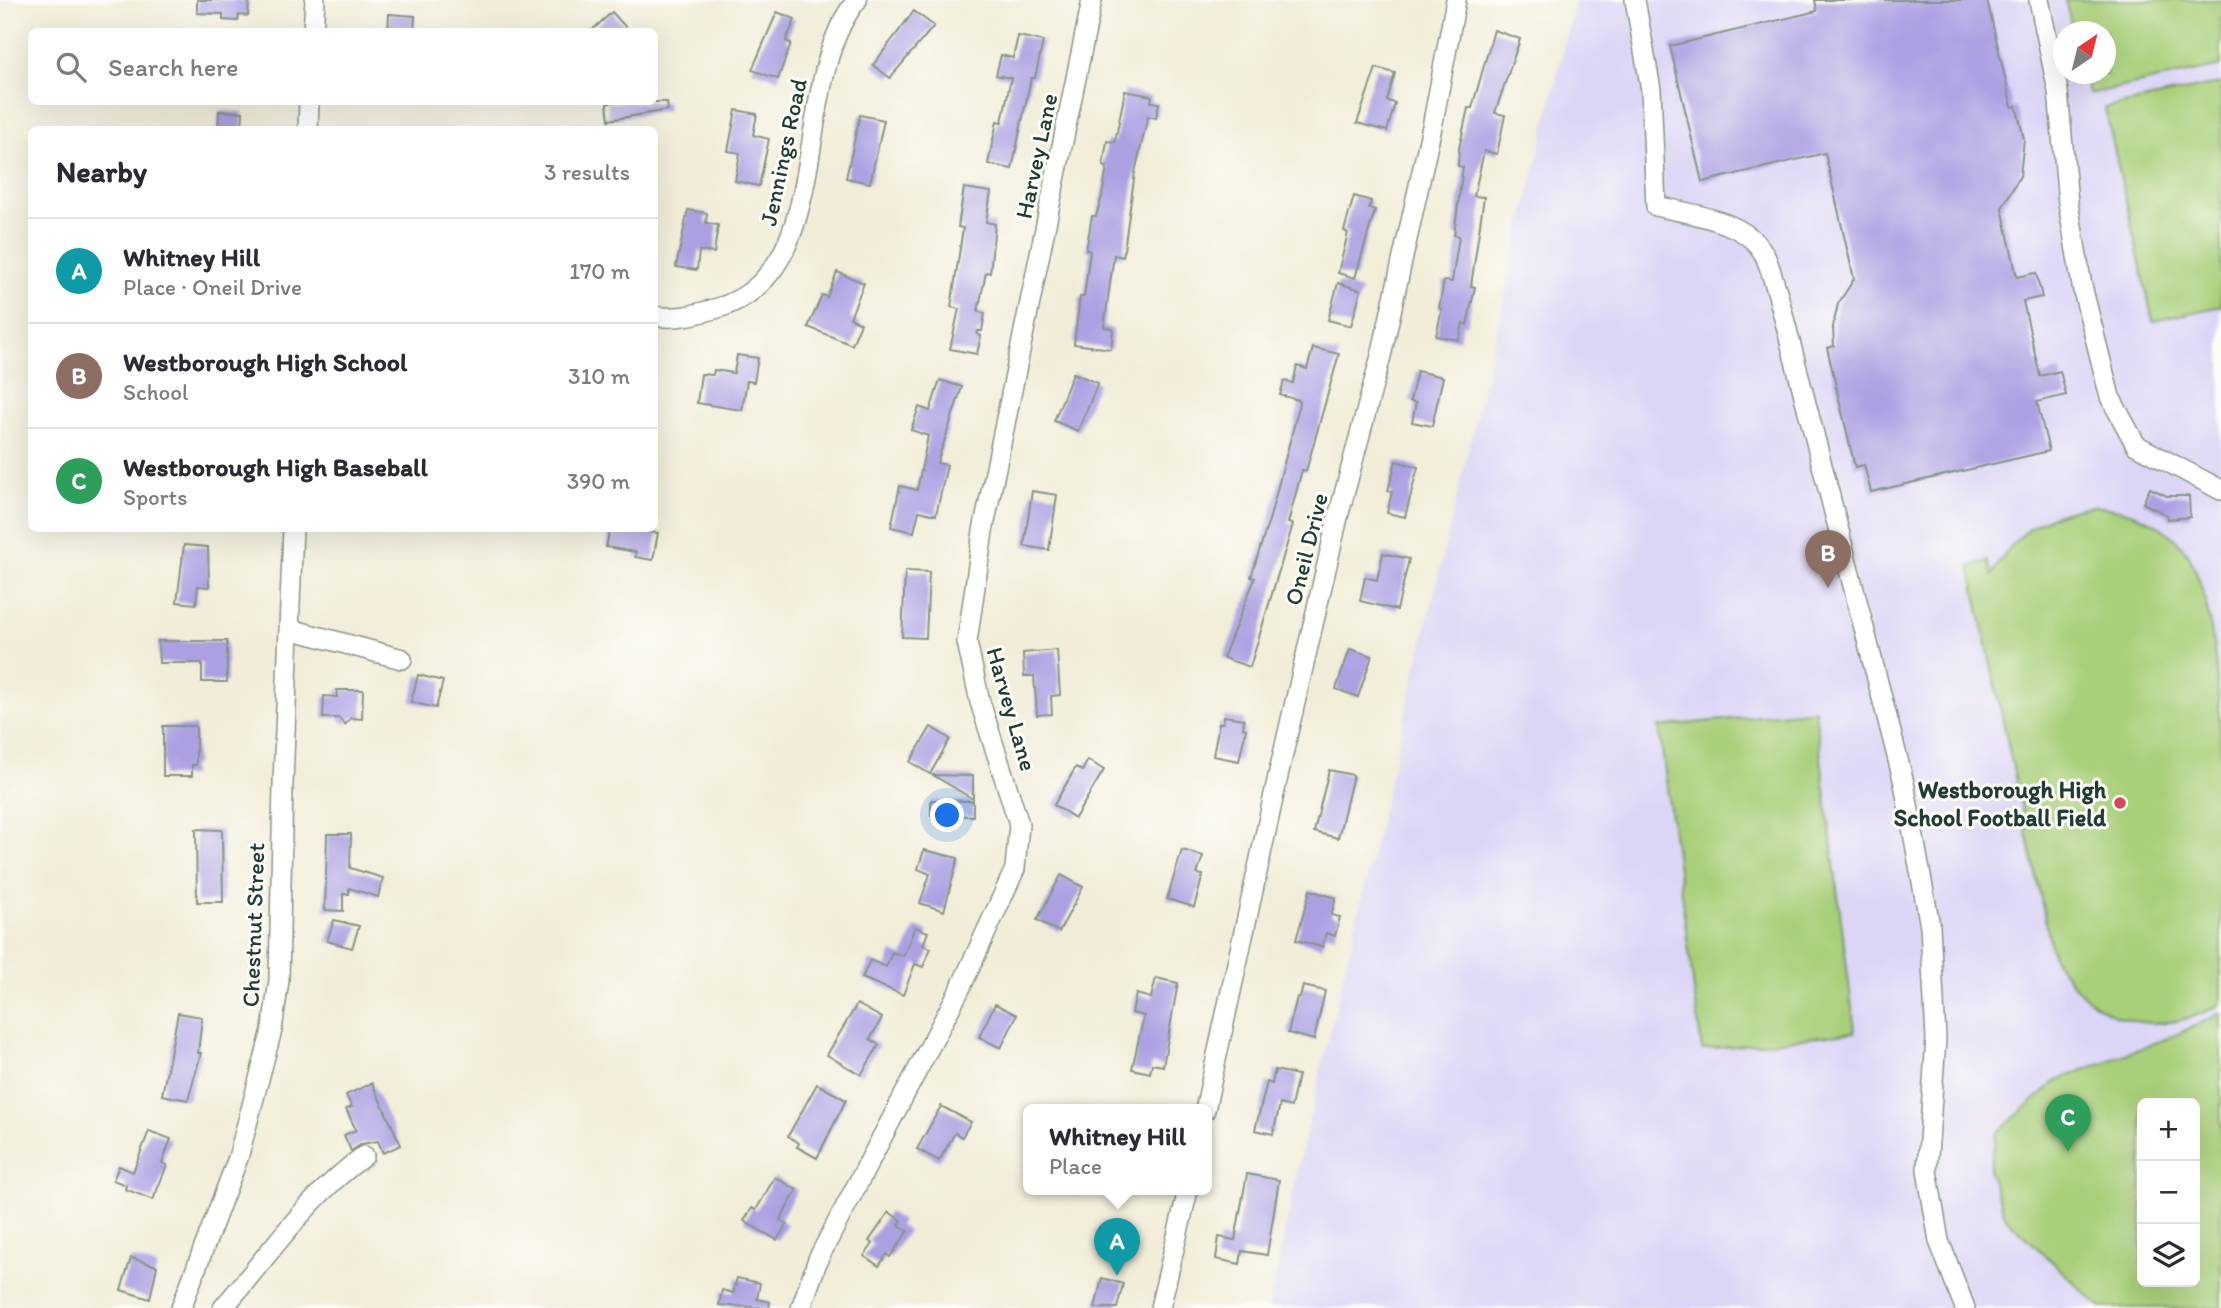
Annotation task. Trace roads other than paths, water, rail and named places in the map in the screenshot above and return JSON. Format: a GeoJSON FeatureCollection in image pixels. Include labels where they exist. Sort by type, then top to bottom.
{"type":"FeatureCollection","features":[{"type":"Feature","properties":{"kind":"street"},"geometry":{"type":"LineString","coordinates":[[313,28],[315,0]]}},
{"type":"Feature","properties":{"kind":"street","name":"Jennings Road"},"geometry":{"type":"LineString","coordinates":[[658,316],[682,317],[729,304],[760,285],[773,270],[795,225],[818,99],[833,41],[858,0]]}},
{"type":"Feature","properties":{"kind":"street","name":"Harvey Lane"},"geometry":{"type":"LineString","coordinates":[[802,1308],[824,1247],[960,989],[1015,869],[1019,824],[980,702],[967,642],[983,531],[1092,0]]}},
{"type":"Feature","properties":{"kind":"street","name":"Oneil Drive"},"geometry":{"type":"LineString","coordinates":[[1206,1104],[1338,517],[1382,352],[1433,122],[1456,0]]}},
{"type":"Feature","properties":{"kind":"street"},"geometry":{"type":"LineString","coordinates":[[1635,0],[1650,90],[1656,206],[1740,230],[1764,253],[1777,291],[1865,623],[1904,783],[1930,926],[1936,1038],[1927,1170],[1940,1241],[1965,1308]]}},
{"type":"Feature","properties":{"kind":"street"},"geometry":{"type":"LineString","coordinates":[[2039,0],[2058,91],[2068,203],[2082,285],[2110,397],[2136,445],[2221,490]]}},
{"type":"Feature","properties":{"kind":"street"},"geometry":{"type":"LineString","coordinates":[[308,126],[309,105]]}},
{"type":"Feature","properties":{"kind":"street","name":"Chestnut Street"},"geometry":{"type":"LineString","coordinates":[[181,1308],[237,1158],[272,1030],[279,980],[293,532]]}},
{"type":"Feature","properties":{"kind":"street"},"geometry":{"type":"LineString","coordinates":[[290,629],[402,659]]}},
{"type":"Feature","properties":{"kind":"street"},"geometry":{"type":"LineString","coordinates":[[223,1308],[335,1177],[364,1156]]}},
{"type":"Feature","properties":{"kind":"street"},"geometry":{"type":"LineString","coordinates":[[1160,1308],[1187,1195]]}},
{"type":"Feature","properties":{"kind":"place","name":"Westborough High School"},"geometry":{"type":"Point","coordinates":[1828,588]}},
{"type":"Feature","properties":{"kind":"place","name":"Westborough High School Football Field"},"geometry":{"type":"Point","coordinates":[2120,803]}},
{"type":"Feature","properties":{"kind":"place","name":"Westborough High Baseball"},"geometry":{"type":"Point","coordinates":[2068,1152]}},
{"type":"Feature","properties":{"kind":"place","name":"Whitney Hill"},"geometry":{"type":"Point","coordinates":[1117,1276]}}]}
